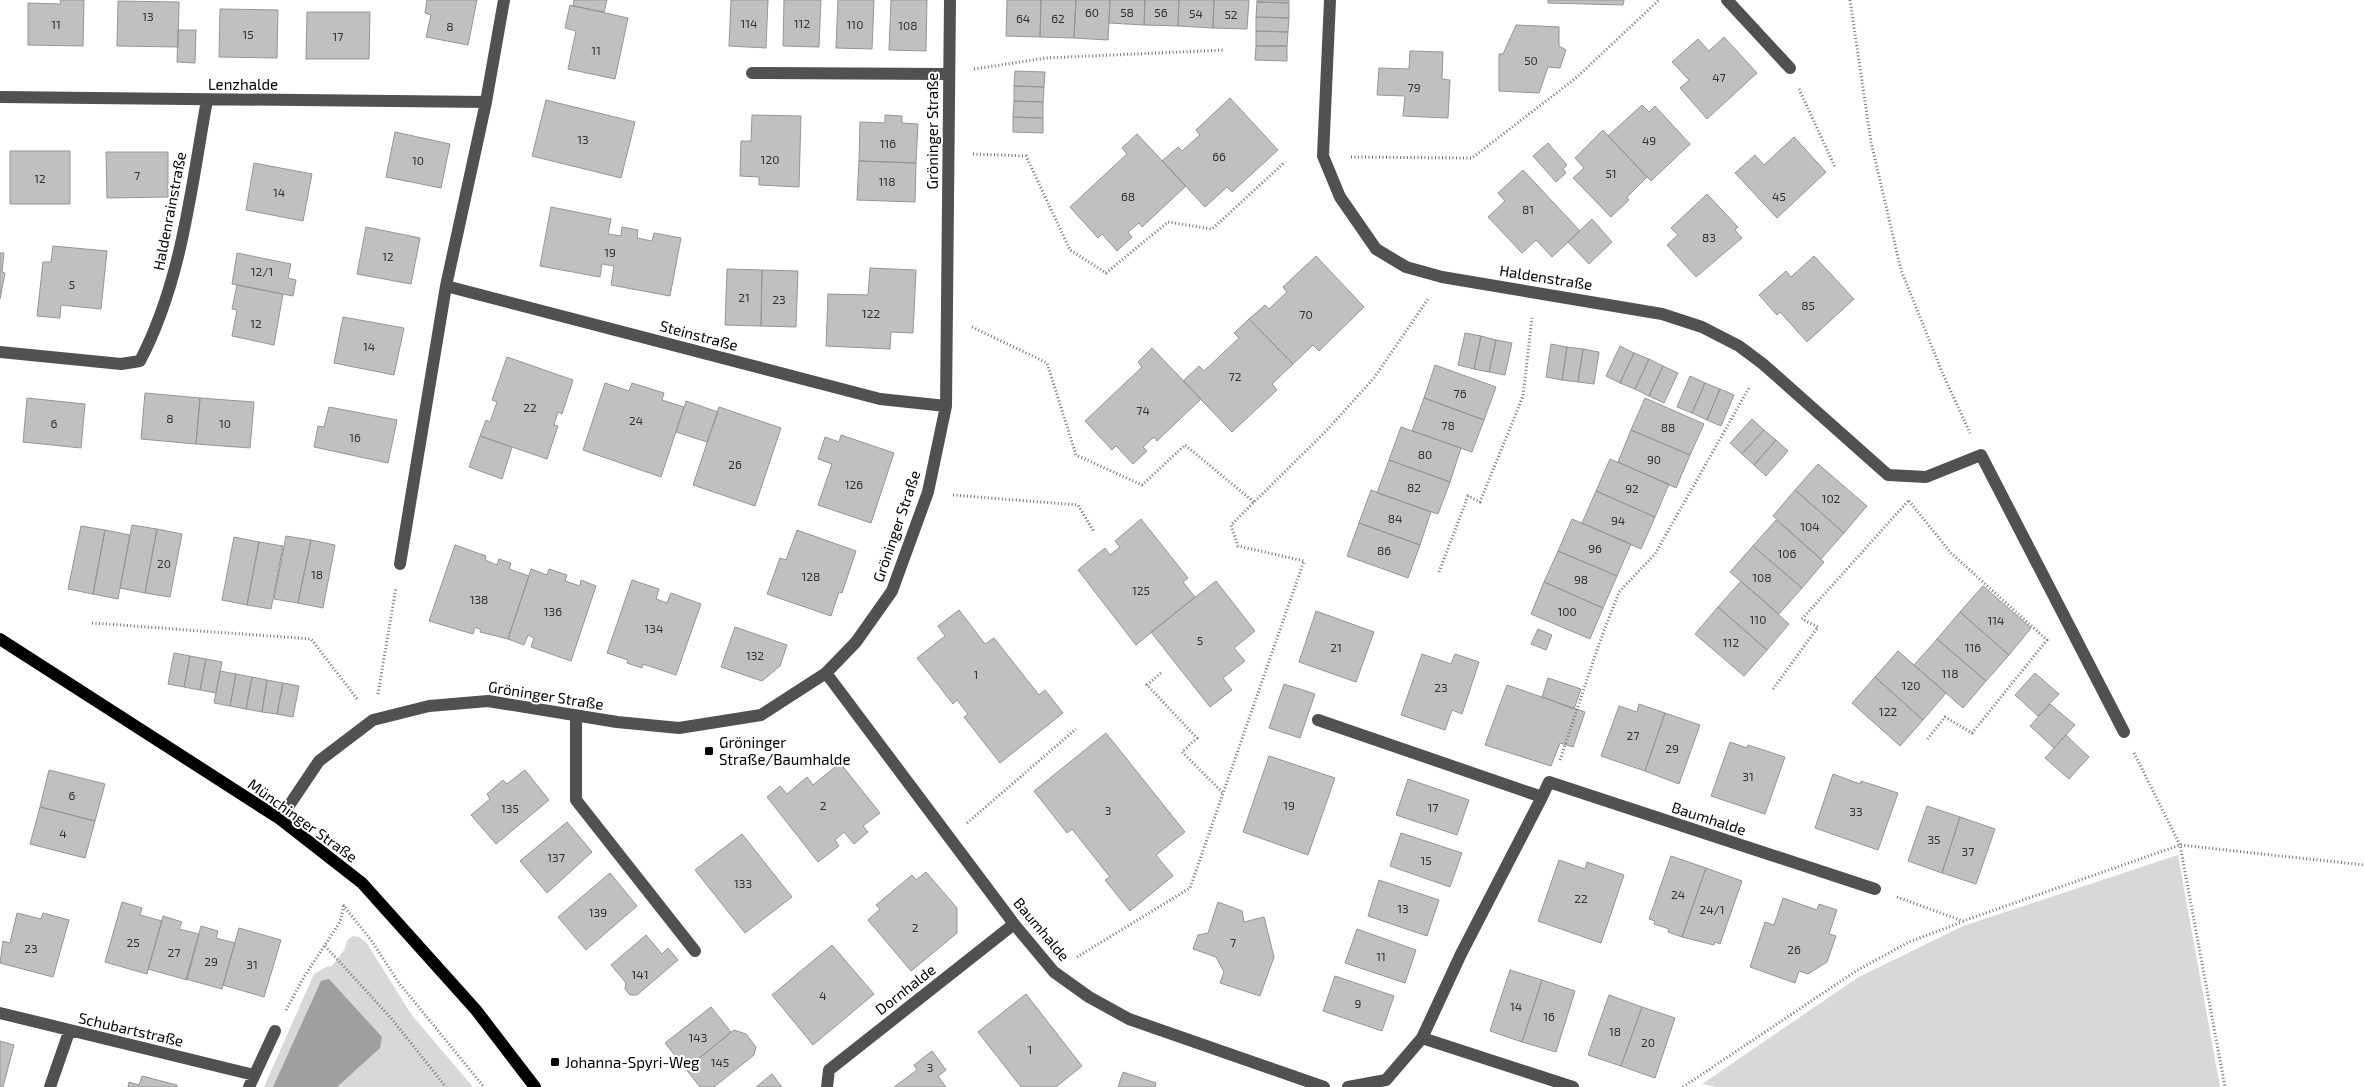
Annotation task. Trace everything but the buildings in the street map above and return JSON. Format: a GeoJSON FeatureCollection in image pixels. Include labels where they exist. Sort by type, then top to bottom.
{"type":"FeatureCollection","features":[{"type":"Feature","properties":{"kind":"main road","name":"Münchinger Straße"},"geometry":{"type":"LineString","coordinates":[[0,639],[280,819],[362,884],[476,1010],[536,1087]]}},
{"type":"Feature","properties":{"kind":"street"},"geometry":{"type":"LineString","coordinates":[[400,564],[446,286],[486,102],[504,0]]}},
{"type":"Feature","properties":{"kind":"street","name":"Gröninger Straße"},"geometry":{"type":"LineString","coordinates":[[280,819],[320,761],[373,720],[429,706],[488,700],[576,716],[679,728],[761,715],[826,673],[856,642],[892,591],[928,492],[946,406],[950,0]]}},
{"type":"Feature","properties":{"kind":"street","name":"Haldenstraße"},"geometry":{"type":"LineString","coordinates":[[1330,0],[1323,156],[1340,197],[1376,249],[1406,267],[1442,277],[1662,314],[1702,327],[1739,346],[1763,364],[1888,475]]}},
{"type":"Feature","properties":{"kind":"street"},"geometry":{"type":"LineString","coordinates":[[1727,0],[1790,68]]}},
{"type":"Feature","properties":{"kind":"street"},"geometry":{"type":"LineString","coordinates":[[752,73],[948,74]]}},
{"type":"Feature","properties":{"kind":"street","name":"Lenzhalde"},"geometry":{"type":"LineString","coordinates":[[0,97],[486,102]]}},
{"type":"Feature","properties":{"kind":"street","name":"Haldenrainstraße"},"geometry":{"type":"LineString","coordinates":[[0,352],[121,364],[140,361],[154,334],[177,263],[207,100]]}},
{"type":"Feature","properties":{"kind":"street","name":"Steinstraße"},"geometry":{"type":"LineString","coordinates":[[446,286],[880,399],[946,406]]}},
{"type":"Feature","properties":{"kind":"street"},"geometry":{"type":"LineString","coordinates":[[1888,475],[1926,477],[1981,456],[2124,732]]}},
{"type":"Feature","properties":{"kind":"street","name":"Baumhalde"},"geometry":{"type":"LineString","coordinates":[[826,673],[1014,924],[1054,972],[1089,997],[1129,1019],[1324,1087]]}},
{"type":"Feature","properties":{"kind":"street"},"geometry":{"type":"LineString","coordinates":[[576,716],[576,800],[695,951]]}},
{"type":"Feature","properties":{"kind":"street"},"geometry":{"type":"LineString","coordinates":[[1318,720],[1542,797]]}},
{"type":"Feature","properties":{"kind":"street"},"geometry":{"type":"LineString","coordinates":[[1348,1087],[1386,1080],[1422,1038],[1461,954],[1549,782]]}},
{"type":"Feature","properties":{"kind":"street","name":"Baumhalde"},"geometry":{"type":"LineString","coordinates":[[1549,782],[1875,890]]}},
{"type":"Feature","properties":{"kind":"street","name":"Dornhalde"},"geometry":{"type":"LineString","coordinates":[[827,1087],[829,1070],[1014,924]]}},
{"type":"Feature","properties":{"kind":"street","name":"Schubartstraße"},"geometry":{"type":"LineString","coordinates":[[0,1013],[252,1081]]}},
{"type":"Feature","properties":{"kind":"street"},"geometry":{"type":"LineString","coordinates":[[252,1081],[275,1031]]}},
{"type":"Feature","properties":{"kind":"street"},"geometry":{"type":"LineString","coordinates":[[50,1087],[69,1032]]}},
{"type":"Feature","properties":{"kind":"street"},"geometry":{"type":"LineString","coordinates":[[1422,1038],[1573,1087]]}},
{"type":"Feature","properties":{"kind":"path"},"geometry":{"type":"LineString","coordinates":[[1323,156],[1472,158],[1576,78],[1659,0]]}},
{"type":"Feature","properties":{"kind":"path"},"geometry":{"type":"LineString","coordinates":[[1850,0],[1872,142],[1901,270],[1942,372],[1981,456]]}},
{"type":"Feature","properties":{"kind":"path"},"geometry":{"type":"LineString","coordinates":[[948,74],[1046,58],[1225,50]]}},
{"type":"Feature","properties":{"kind":"path"},"geometry":{"type":"LineString","coordinates":[[1790,68],[1835,167]]}},
{"type":"Feature","properties":{"kind":"path"},"geometry":{"type":"LineString","coordinates":[[948,153],[1026,156],[1070,250],[1106,273],[1168,222],[1212,229],[1285,162]]}},
{"type":"Feature","properties":{"kind":"path"},"geometry":{"type":"LineString","coordinates":[[1054,972],[1190,888],[1304,561],[1238,546],[1231,525],[1327,430],[1374,378],[1442,277]]}},
{"type":"Feature","properties":{"kind":"path"},"geometry":{"type":"LineString","coordinates":[[1439,572],[1468,496],[1480,502],[1523,396],[1535,292]]}},
{"type":"Feature","properties":{"kind":"path"},"geometry":{"type":"LineString","coordinates":[[946,315],[1047,363],[1076,455],[1142,485],[1185,444],[1254,502]]}},
{"type":"Feature","properties":{"kind":"path"},"geometry":{"type":"LineString","coordinates":[[1549,782],[1559,762],[1599,644],[1619,592],[1656,554],[1763,364]]}},
{"type":"Feature","properties":{"kind":"path"},"geometry":{"type":"LineString","coordinates":[[1888,475],[1950,553],[2047,640],[1972,733],[1945,717],[1926,741]]}},
{"type":"Feature","properties":{"kind":"path"},"geometry":{"type":"LineString","coordinates":[[928,492],[1078,505],[1094,532]]}},
{"type":"Feature","properties":{"kind":"path"},"geometry":{"type":"LineString","coordinates":[[1773,689],[1818,627],[1802,619],[1908,500]]}},
{"type":"Feature","properties":{"kind":"path"},"geometry":{"type":"LineString","coordinates":[[373,720],[400,564]]}},
{"type":"Feature","properties":{"kind":"path"},"geometry":{"type":"LineString","coordinates":[[92,623],[311,639],[373,720]]}},
{"type":"Feature","properties":{"kind":"path"},"geometry":{"type":"LineString","coordinates":[[1162,673],[1148,685],[1197,738],[1182,752],[1223,793]]}},
{"type":"Feature","properties":{"kind":"path"},"geometry":{"type":"LineString","coordinates":[[950,838],[1076,729]]}},
{"type":"Feature","properties":{"kind":"path"},"geometry":{"type":"LineString","coordinates":[[2124,732],[2180,846],[2225,1087]]}},
{"type":"Feature","properties":{"kind":"path"},"geometry":{"type":"LineString","coordinates":[[1683,1087],[1856,971],[1909,942],[1963,921],[2180,846],[2364,866]]}},
{"type":"Feature","properties":{"kind":"path"},"geometry":{"type":"LineString","coordinates":[[275,1031],[304,977],[340,922],[343,906],[362,884]]}},
{"type":"Feature","properties":{"kind":"path"},"geometry":{"type":"LineString","coordinates":[[1875,890],[1963,921]]}},
{"type":"Feature","properties":{"kind":"path"},"geometry":{"type":"LineString","coordinates":[[343,906],[371,940],[399,983],[484,1087]]}},
{"type":"Feature","properties":{"kind":"path"},"geometry":{"type":"LineString","coordinates":[[325,946],[391,1018],[446,1087]]}},
{"type":"Feature","properties":{"kind":"shaded area"},"geometry":{"type":"Polygon","coordinates":[[[2178,855],[2220,1087],[1717,1087],[1702,1084],[1857,978],[1963,926],[2178,855]]]}},
{"type":"Feature","properties":{"kind":"shaded area"},"geometry":{"type":"Polygon","coordinates":[[[353,936],[359,937],[366,942],[411,1014],[473,1087],[264,1087],[314,974],[326,967],[332,966],[345,949],[347,940],[353,936]]]}},
{"type":"Feature","properties":{"kind":"shaded area"},"geometry":{"type":"Polygon","coordinates":[[[329,979],[382,1037],[380,1048],[337,1087],[273,1087],[321,981],[329,979]]]}},
{"type":"Feature","properties":{"kind":"place","name":"Gröninger Straße/Baumhalde"},"geometry":{"type":"Point","coordinates":[709,751]}},
{"type":"Feature","properties":{"kind":"place","name":"Johanna-Spyri-Weg"},"geometry":{"type":"Point","coordinates":[555,1062]}}]}
